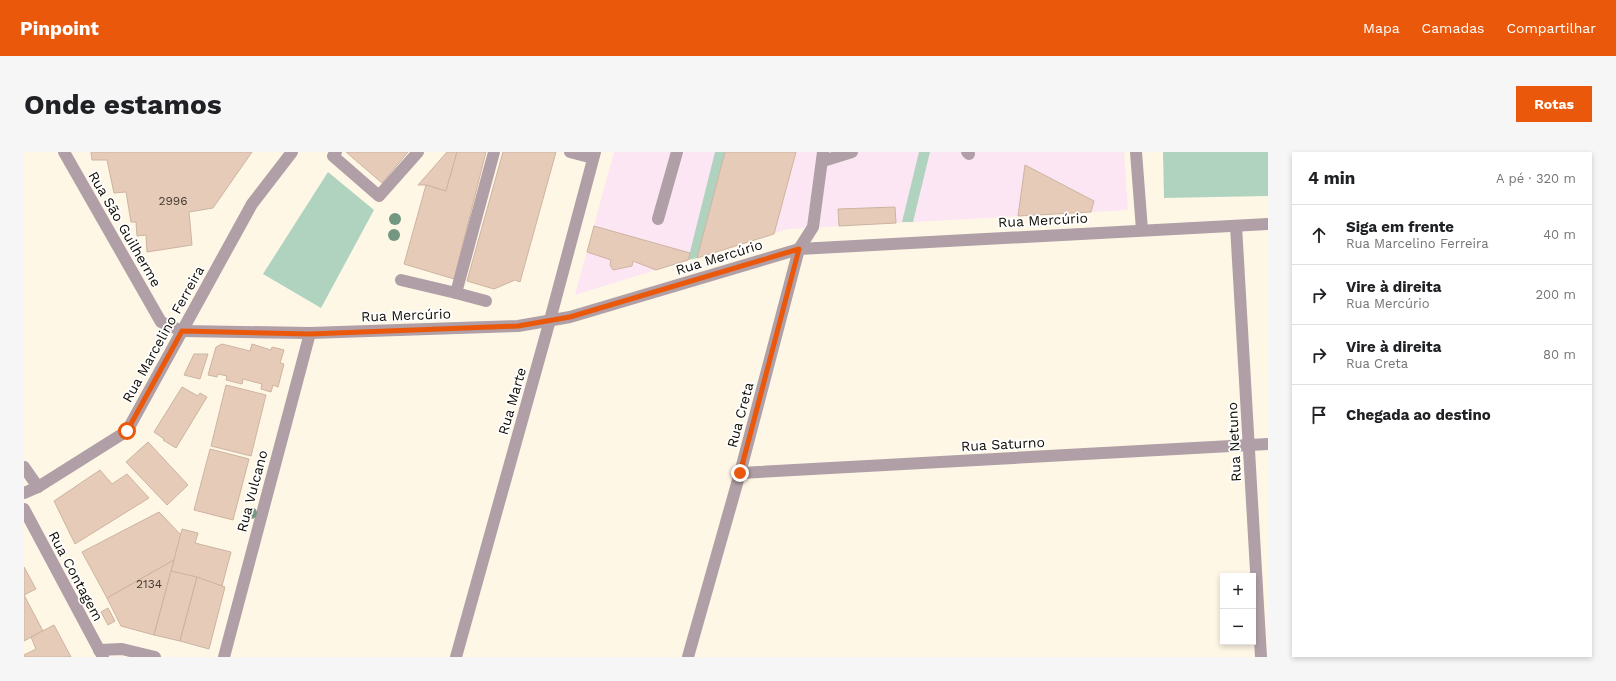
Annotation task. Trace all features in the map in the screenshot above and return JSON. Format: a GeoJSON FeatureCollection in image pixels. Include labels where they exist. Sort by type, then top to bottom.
{"type":"FeatureCollection","features":[{"type":"Feature","properties":{"kind":"street","name":"Rua São Guilherme"},"geometry":{"type":"LineString","coordinates":[[64,152],[161,322],[182,331]]}},
{"type":"Feature","properties":{"kind":"street","name":"Rua Marcelino Ferreira"},"geometry":{"type":"LineString","coordinates":[[24,492],[38,487],[127,431],[252,204],[292,152]]}},
{"type":"Feature","properties":{"kind":"street"},"geometry":{"type":"LineString","coordinates":[[336,152],[333,156],[379,196],[418,152]]}},
{"type":"Feature","properties":{"kind":"street"},"geometry":{"type":"LineString","coordinates":[[456,294],[494,152]]}},
{"type":"Feature","properties":{"kind":"street"},"geometry":{"type":"LineString","coordinates":[[570,152],[594,155]]}},
{"type":"Feature","properties":{"kind":"street"},"geometry":{"type":"LineString","coordinates":[[658,219],[677,152]]}},
{"type":"Feature","properties":{"kind":"street"},"geometry":{"type":"LineString","coordinates":[[823,157],[852,152]]}},
{"type":"Feature","properties":{"kind":"street"},"geometry":{"type":"LineString","coordinates":[[1136,152],[1142,230]]}},
{"type":"Feature","properties":{"kind":"street","name":"Rua Marte"},"geometry":{"type":"LineString","coordinates":[[456,657],[550,320],[594,155]]}},
{"type":"Feature","properties":{"kind":"street","name":"Rua Creta"},"geometry":{"type":"LineString","coordinates":[[688,657],[740,473],[799,249],[812,227],[823,157]]}},
{"type":"Feature","properties":{"kind":"street","name":"Rua Mercúrio"},"geometry":{"type":"LineString","coordinates":[[182,331],[310,334],[518,326],[570,317],[799,249],[1268,224]]}},
{"type":"Feature","properties":{"kind":"street","name":"Rua Netuno"},"geometry":{"type":"LineString","coordinates":[[1236,226],[1261,657]]}},
{"type":"Feature","properties":{"kind":"street"},"geometry":{"type":"LineString","coordinates":[[402,280],[486,301]]}},
{"type":"Feature","properties":{"kind":"street","name":"Rua Vulcano"},"geometry":{"type":"LineString","coordinates":[[224,657],[310,334]]}},
{"type":"Feature","properties":{"kind":"street","name":"Rua Saturno"},"geometry":{"type":"LineString","coordinates":[[740,473],[1268,444]]}},
{"type":"Feature","properties":{"kind":"street"},"geometry":{"type":"LineString","coordinates":[[24,467],[38,487]]}},
{"type":"Feature","properties":{"kind":"street","name":"Rua Contagem"},"geometry":{"type":"LineString","coordinates":[[24,509],[101,653]]}},
{"type":"Feature","properties":{"kind":"street"},"geometry":{"type":"LineString","coordinates":[[101,653],[122,649],[155,657]]}},
{"type":"Feature","properties":{"kind":"shaded area"},"geometry":{"type":"Polygon","coordinates":[[[614,152],[1124,152],[1128,210],[788,229],[575,295],[614,152]]]}},
{"type":"Feature","properties":{"kind":"green space"},"geometry":{"type":"Polygon","coordinates":[[[715,152],[725,152],[697,258],[688,260],[715,152]]]}},
{"type":"Feature","properties":{"kind":"green space"},"geometry":{"type":"Polygon","coordinates":[[[919,152],[930,152],[913,222],[902,222],[919,152]]]}},
{"type":"Feature","properties":{"kind":"green space"},"geometry":{"type":"Polygon","coordinates":[[[1163,152],[1268,152],[1268,196],[1164,198],[1163,152]]]}},
{"type":"Feature","properties":{"kind":"green space"},"geometry":{"type":"Polygon","coordinates":[[[328,172],[374,210],[321,308],[263,274],[328,172]]]}},
{"type":"Feature","properties":{"kind":"building"},"geometry":{"type":"Polygon","coordinates":[[[91,152],[252,152],[213,208],[189,212],[192,245],[147,252],[146,235],[137,236],[136,222],[131,222],[126,192],[114,193],[107,160],[92,160],[91,152]]]}},
{"type":"Feature","properties":{"kind":"building"},"geometry":{"type":"Polygon","coordinates":[[[346,152],[408,152],[382,183],[346,152]]]}},
{"type":"Feature","properties":{"kind":"building"},"geometry":{"type":"Polygon","coordinates":[[[447,152],[457,152],[446,191],[426,185],[418,185],[447,152]]]}},
{"type":"Feature","properties":{"kind":"building"},"geometry":{"type":"Polygon","coordinates":[[[457,152],[486,152],[454,279],[404,264],[426,185],[446,191],[457,152]]]}},
{"type":"Feature","properties":{"kind":"building"},"geometry":{"type":"Polygon","coordinates":[[[503,152],[556,152],[520,282],[515,280],[494,289],[467,281],[503,152]]]}},
{"type":"Feature","properties":{"kind":"building"},"geometry":{"type":"Polygon","coordinates":[[[725,152],[796,152],[774,234],[697,258],[725,152]]]}},
{"type":"Feature","properties":{"kind":"building"},"geometry":{"type":"Polygon","coordinates":[[[1025,165],[1094,201],[1091,212],[1018,216],[1025,165]]]}},
{"type":"Feature","properties":{"kind":"building"},"geometry":{"type":"Polygon","coordinates":[[[895,207],[896,223],[839,226],[838,209],[895,207]]]}},
{"type":"Feature","properties":{"kind":"building"},"geometry":{"type":"Polygon","coordinates":[[[594,226],[690,253],[688,260],[656,270],[633,261],[632,266],[613,270],[610,265],[611,260],[587,252],[594,226]]]}},
{"type":"Feature","properties":{"kind":"building"},"geometry":{"type":"Polygon","coordinates":[[[222,344],[250,351],[252,344],[271,350],[272,347],[284,350],[280,363],[284,364],[278,387],[273,385],[271,392],[261,389],[262,384],[243,379],[242,384],[226,380],[227,376],[218,374],[217,377],[208,375],[216,347],[222,344]]]}},
{"type":"Feature","properties":{"kind":"building"},"geometry":{"type":"Polygon","coordinates":[[[194,354],[208,354],[200,379],[184,375],[194,354]]]}},
{"type":"Feature","properties":{"kind":"building"},"geometry":{"type":"Polygon","coordinates":[[[226,385],[266,395],[251,456],[211,446],[226,385]]]}},
{"type":"Feature","properties":{"kind":"building"},"geometry":{"type":"Polygon","coordinates":[[[182,387],[198,396],[200,393],[207,397],[176,448],[154,432],[182,387]]]}},
{"type":"Feature","properties":{"kind":"building"},"geometry":{"type":"Polygon","coordinates":[[[148,442],[188,485],[167,505],[126,462],[148,442]]]}},
{"type":"Feature","properties":{"kind":"building"},"geometry":{"type":"Polygon","coordinates":[[[210,449],[249,459],[233,520],[194,510],[210,449]]]}},
{"type":"Feature","properties":{"kind":"building"},"geometry":{"type":"Polygon","coordinates":[[[100,470],[112,484],[127,474],[149,498],[75,544],[54,501],[100,470]]]}},
{"type":"Feature","properties":{"kind":"building"},"geometry":{"type":"Polygon","coordinates":[[[159,512],[181,535],[174,560],[107,598],[82,552],[159,512]]]}},
{"type":"Feature","properties":{"kind":"building"},"geometry":{"type":"Polygon","coordinates":[[[182,529],[198,533],[195,543],[231,552],[222,586],[171,571],[182,529]]]}},
{"type":"Feature","properties":{"kind":"building"},"geometry":{"type":"Polygon","coordinates":[[[174,560],[154,635],[121,626],[107,598],[174,560]]]}},
{"type":"Feature","properties":{"kind":"building"},"geometry":{"type":"Polygon","coordinates":[[[24,567],[36,589],[24,595],[24,567]]]}},
{"type":"Feature","properties":{"kind":"building"},"geometry":{"type":"Polygon","coordinates":[[[171,571],[197,577],[180,641],[154,635],[171,571]]]}},
{"type":"Feature","properties":{"kind":"building"},"geometry":{"type":"Polygon","coordinates":[[[197,577],[225,587],[209,649],[180,641],[197,577]]]}},
{"type":"Feature","properties":{"kind":"building"},"geometry":{"type":"Polygon","coordinates":[[[24,595],[43,631],[24,641],[24,595]]]}},
{"type":"Feature","properties":{"kind":"building"},"geometry":{"type":"Polygon","coordinates":[[[108,608],[115,621],[108,625],[101,612],[108,608]]]}},
{"type":"Feature","properties":{"kind":"building"},"geometry":{"type":"Polygon","coordinates":[[[54,625],[71,657],[24,657],[24,655],[36,649],[31,637],[54,625]]]}},
{"type":"Feature","properties":{"kind":"route"},"geometry":{"type":"LineString","coordinates":[[127,431],[182,331],[310,334],[518,326],[570,317],[799,249],[740,473]]}}]}
